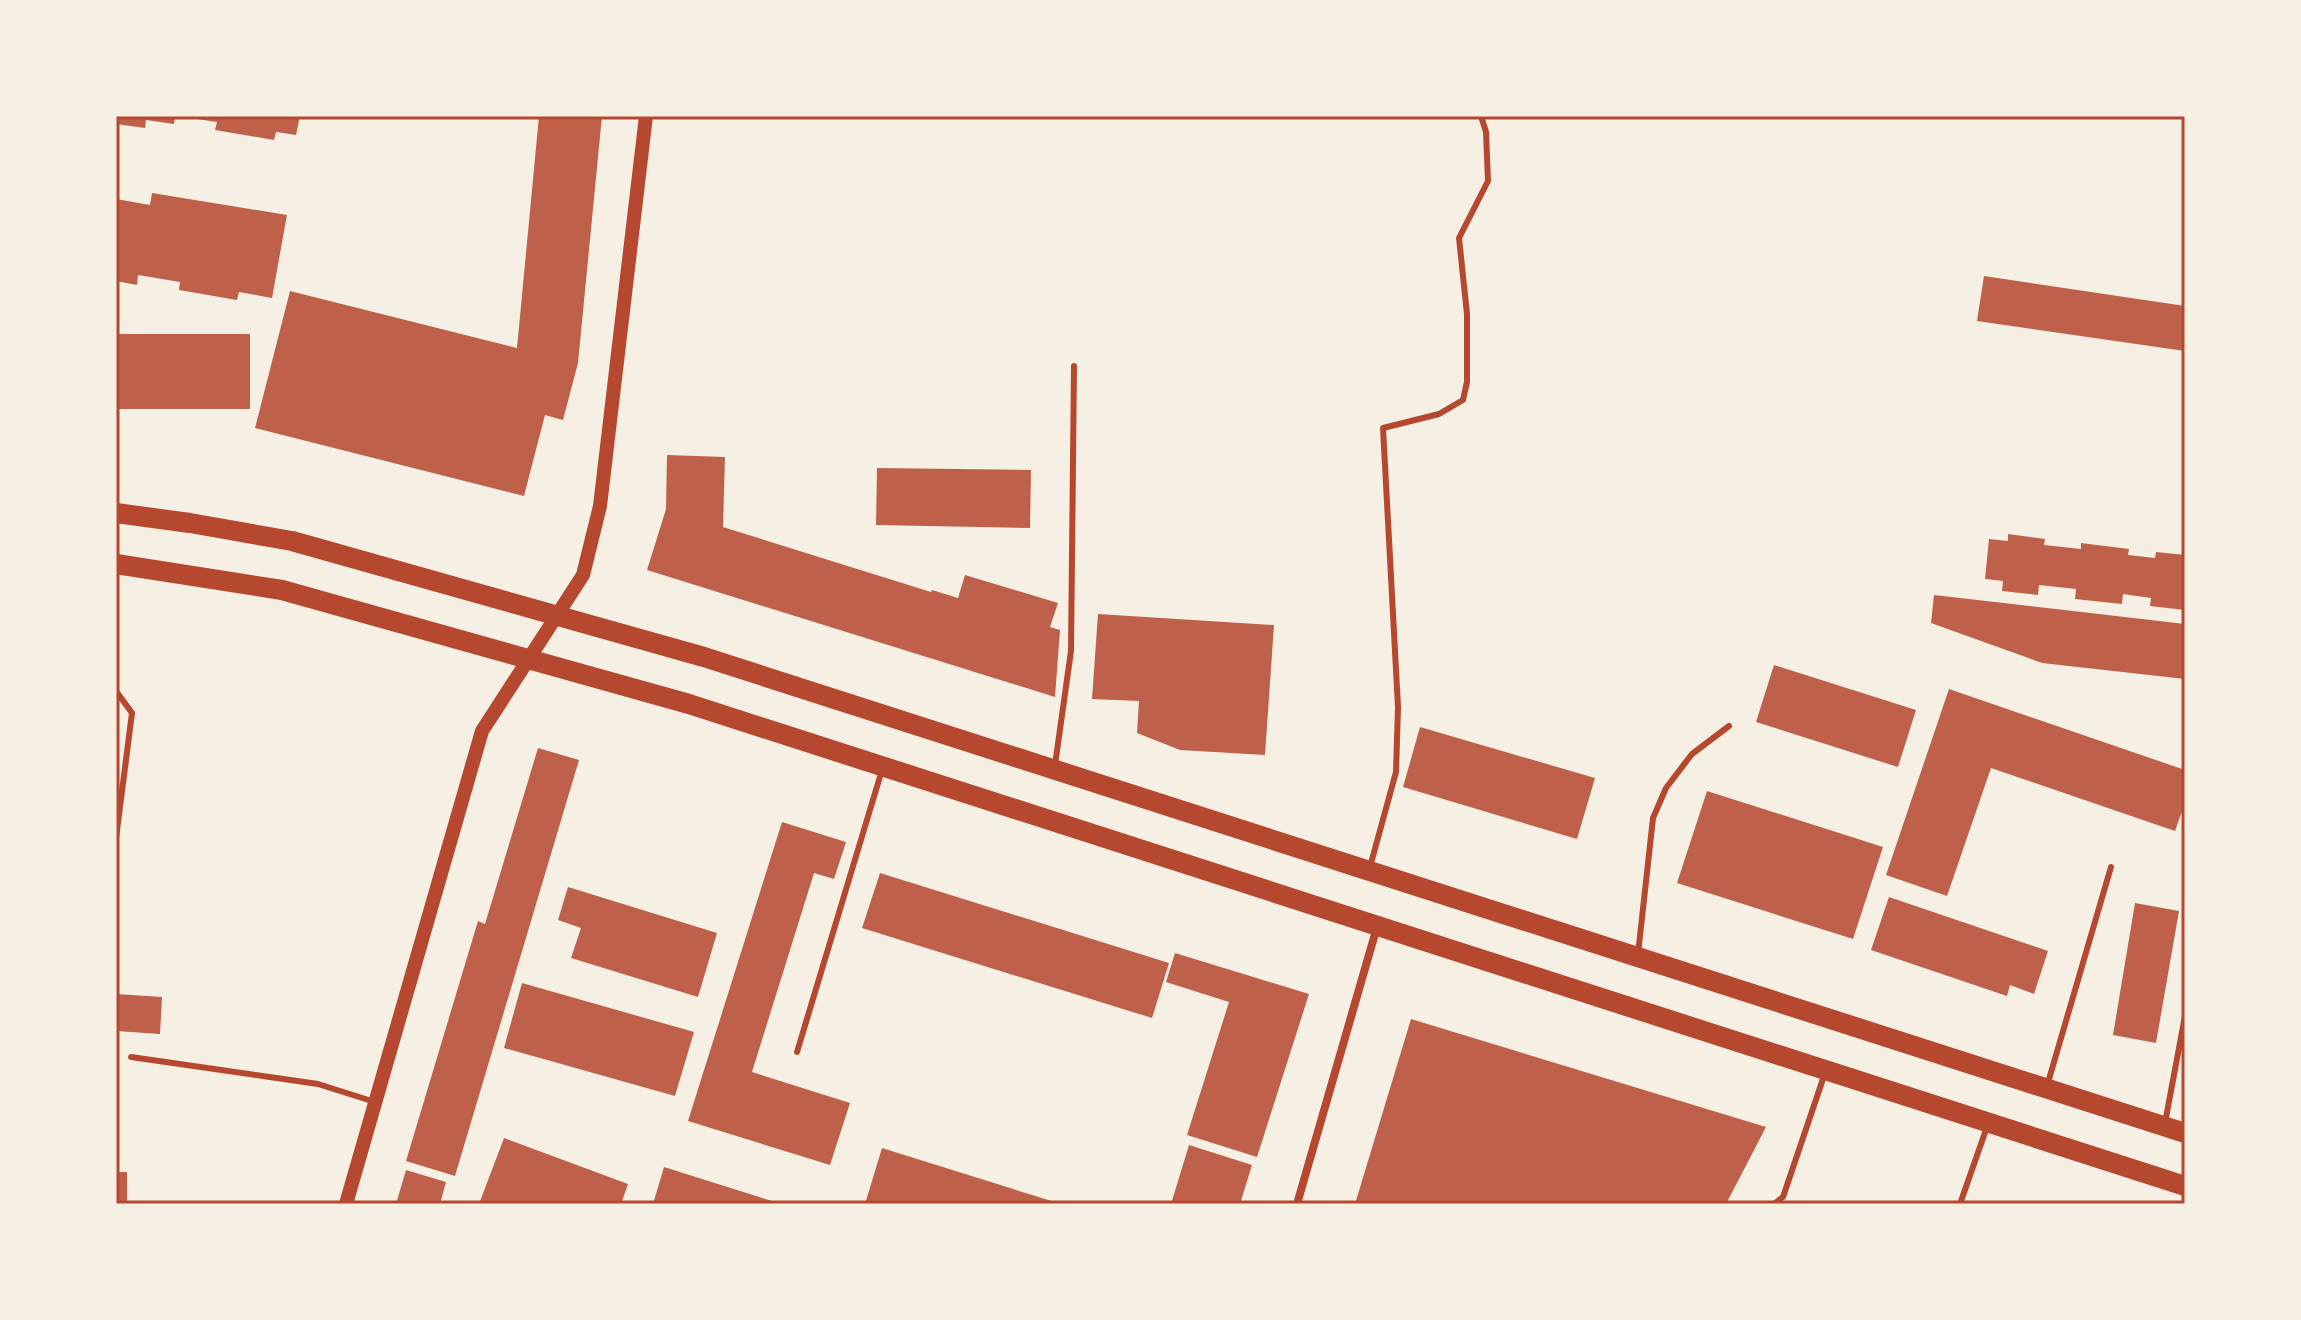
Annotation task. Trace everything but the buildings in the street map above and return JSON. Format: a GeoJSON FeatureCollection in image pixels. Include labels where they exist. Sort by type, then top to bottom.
{"type":"FeatureCollection","features":[{"type":"Feature","properties":{"kind":"main road"},"geometry":{"type":"LineString","coordinates":[[116,513],[292,541],[704,657],[2185,1133]]}},
{"type":"Feature","properties":{"kind":"main road"},"geometry":{"type":"LineString","coordinates":[[116,564],[282,590],[689,704],[2185,1186]]}},
{"type":"Feature","properties":{"kind":"street"},"geometry":{"type":"LineString","coordinates":[[346,1204],[482,731],[583,575],[600,506],[646,116]]}},
{"type":"Feature","properties":{"kind":"street"},"geometry":{"type":"LineString","coordinates":[[1297,1204],[1378,926]]}},
{"type":"Feature","properties":{"kind":"lane"},"geometry":{"type":"LineString","coordinates":[[1369,870],[1396,772],[1398,707],[1383,428],[1439,414],[1463,400],[1467,382],[1467,314],[1459,238],[1488,181],[1486,132],[1481,116]]}},
{"type":"Feature","properties":{"kind":"lane"},"geometry":{"type":"LineString","coordinates":[[1055,769],[1071,651],[1074,366]]}},
{"type":"Feature","properties":{"kind":"lane"},"geometry":{"type":"LineString","coordinates":[[116,691],[132,713],[116,838]]}},
{"type":"Feature","properties":{"kind":"lane"},"geometry":{"type":"LineString","coordinates":[[1638,957],[1653,818],[1666,788],[1692,754],[1729,726]]}},
{"type":"Feature","properties":{"kind":"lane"},"geometry":{"type":"LineString","coordinates":[[797,1052],[883,767]]}},
{"type":"Feature","properties":{"kind":"lane"},"geometry":{"type":"LineString","coordinates":[[2046,1088],[2111,867]]}},
{"type":"Feature","properties":{"kind":"lane"},"geometry":{"type":"LineString","coordinates":[[2164,1126],[2185,1016]]}},
{"type":"Feature","properties":{"kind":"lane"},"geometry":{"type":"LineString","coordinates":[[131,1057],[318,1084],[376,1102]]}},
{"type":"Feature","properties":{"kind":"lane"},"geometry":{"type":"LineString","coordinates":[[1774,1204],[1783,1197],[1826,1070]]}},
{"type":"Feature","properties":{"kind":"lane"},"geometry":{"type":"LineString","coordinates":[[1960,1204],[1988,1122]]}}]}
